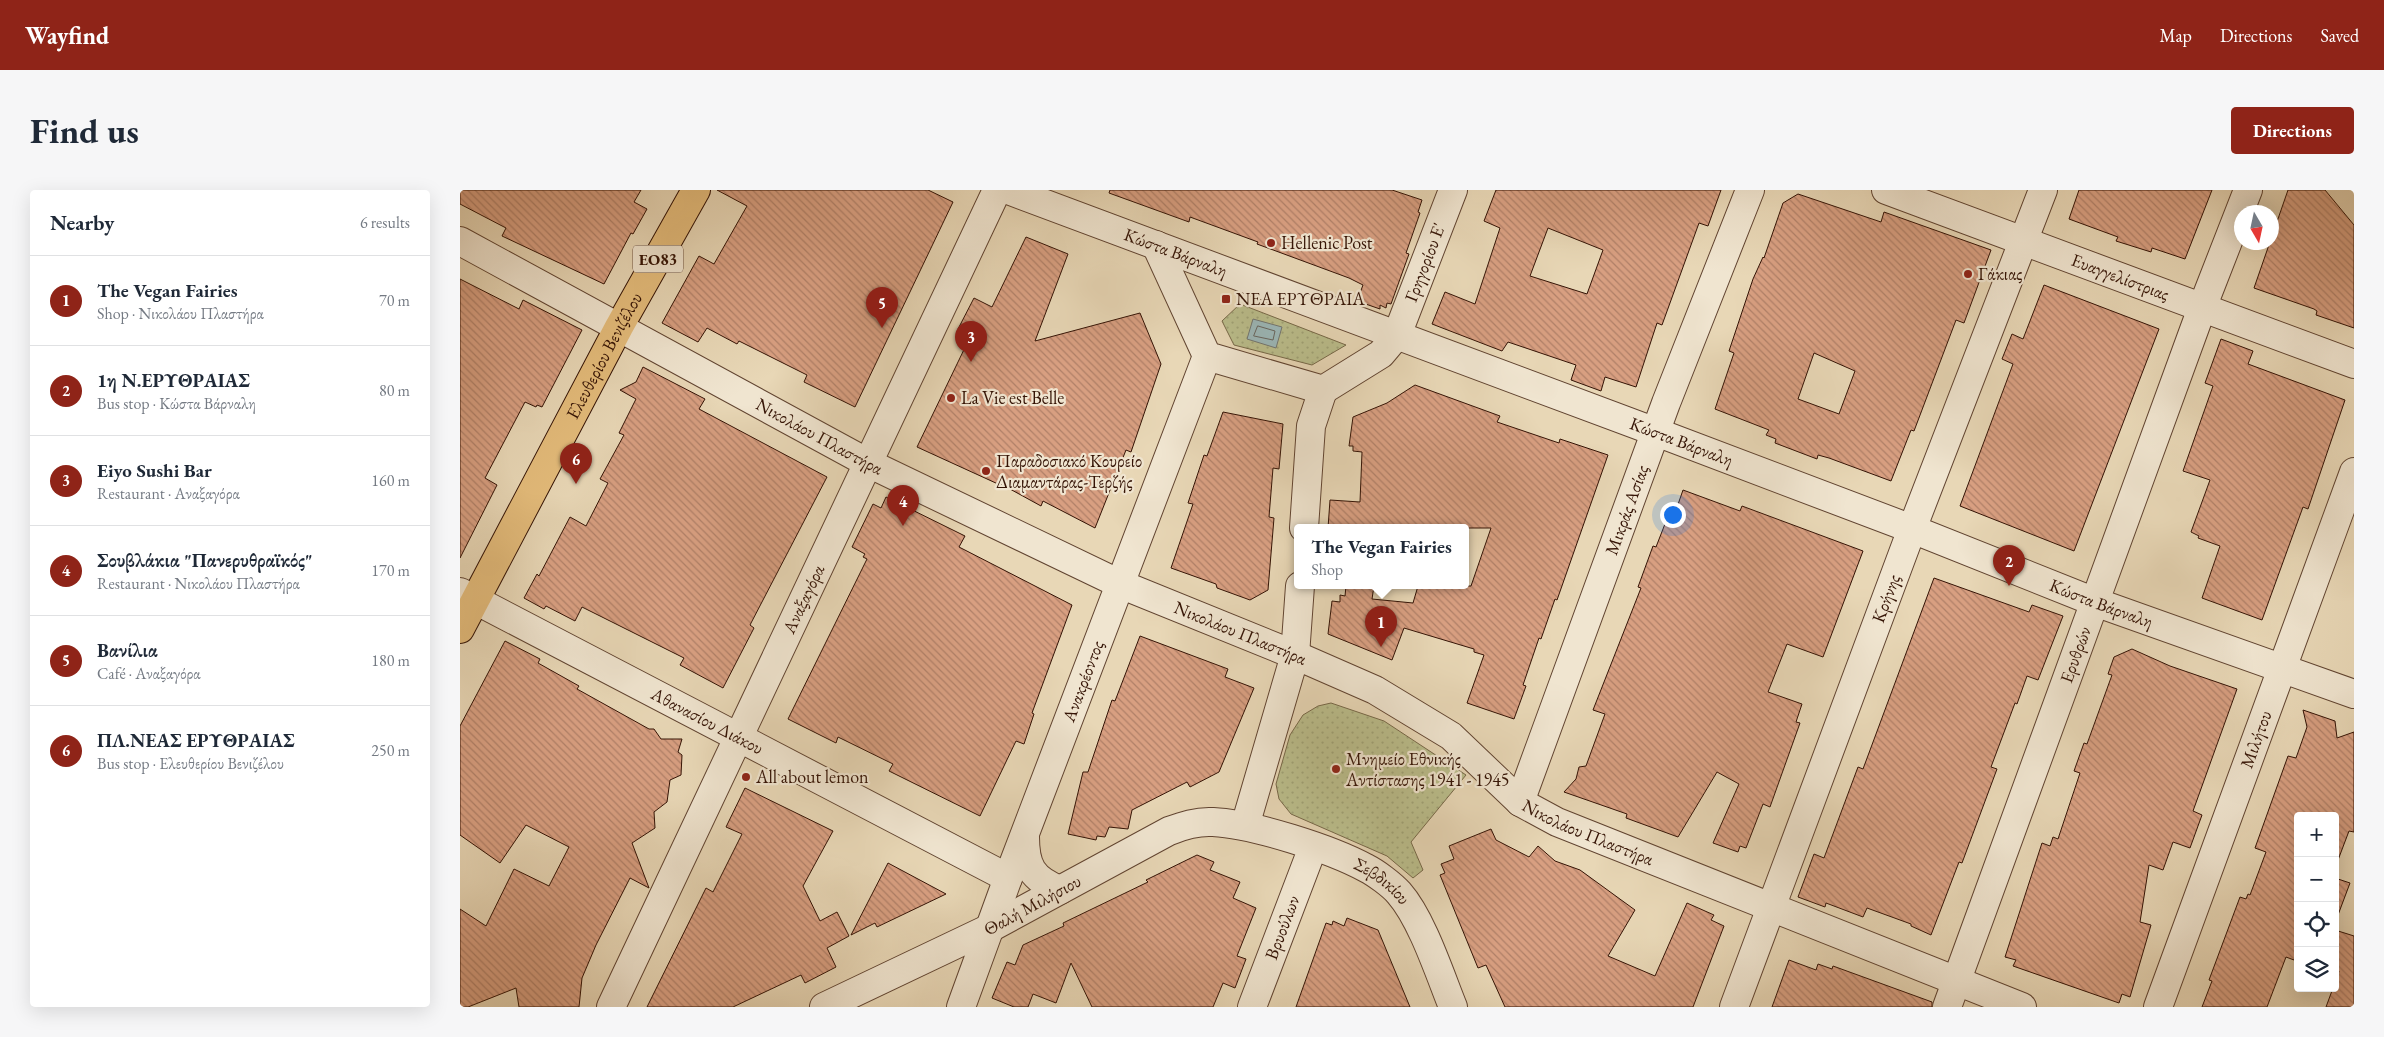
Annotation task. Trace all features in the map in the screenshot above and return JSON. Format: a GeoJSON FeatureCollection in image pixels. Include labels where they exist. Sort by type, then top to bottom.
{"type":"FeatureCollection","features":[{"type":"Feature","properties":{"kind":"main road","name":"Ελευθερίου Βενιζέλου"},"geometry":{"type":"LineString","coordinates":[[460,629],[468,596],[696,190]]}},
{"type":"Feature","properties":{"kind":"street","name":"Αναξαγόρα"},"geometry":{"type":"LineString","coordinates":[[611,1007],[997,190]]}},
{"type":"Feature","properties":{"kind":"street","name":"Κώστα Βάρναλη"},"geometry":{"type":"LineString","coordinates":[[1008,190],[1656,432],[2095,602],[2283,667],[2354,694]]}},
{"type":"Feature","properties":{"kind":"street","name":"Γρηγορίου Ε'"},"geometry":{"type":"LineString","coordinates":[[1323,390],[1381,354],[1397,335],[1453,190]]}},
{"type":"Feature","properties":{"kind":"street","name":"Μικράς Ασίας"},"geometry":{"type":"LineString","coordinates":[[1520,802],[1656,432],[1750,190]]}},
{"type":"Feature","properties":{"kind":"street","name":"Ευαγγελίστριας"},"geometry":{"type":"LineString","coordinates":[[1886,190],[2354,364]]}},
{"type":"Feature","properties":{"kind":"street","name":"Κρήνης"},"geometry":{"type":"LineString","coordinates":[[1734,1007],[1912,530],[2043,190]]}},
{"type":"Feature","properties":{"kind":"street","name":"Ερυθρών"},"geometry":{"type":"LineString","coordinates":[[1952,995],[2202,308],[2248,190]]}},
{"type":"Feature","properties":{"kind":"street","name":"Νικολάου Πλαστήρα"},"geometry":{"type":"LineString","coordinates":[[460,241],[868,463],[1120,584],[1295,655],[1375,690],[1451,736],[1520,802],[1557,822],[1770,909],[1952,995],[2022,1007]]}},
{"type":"Feature","properties":{"kind":"street"},"geometry":{"type":"LineString","coordinates":[[1156,245],[1207,356],[1323,390],[1310,426],[1304,524]]}},
{"type":"Feature","properties":{"kind":"street","name":"Ανακρέοντος"},"geometry":{"type":"LineString","coordinates":[[962,1007],[1008,878],[1207,356]]}},
{"type":"Feature","properties":{"kind":"street","name":"Μιλήτου"},"geometry":{"type":"LineString","coordinates":[[2158,1007],[2354,472]]}},
{"type":"Feature","properties":{"kind":"street"},"geometry":{"type":"LineString","coordinates":[[1245,826],[1295,655],[1300,589]]}},
{"type":"Feature","properties":{"kind":"street","name":"Αθανασίου Διάκου"},"geometry":{"type":"LineString","coordinates":[[468,596],[1008,878]]}},
{"type":"Feature","properties":{"kind":"street","name":"Θαλή Μιλήσιου"},"geometry":{"type":"LineString","coordinates":[[824,1007],[990,928],[1169,831],[1189,824],[1212,822],[1245,826]]}},
{"type":"Feature","properties":{"kind":"street","name":"Σεβδικίου"},"geometry":{"type":"LineString","coordinates":[[1245,826],[1313,847],[1367,868],[1399,893],[1420,928],[1453,1007]]}},
{"type":"Feature","properties":{"kind":"street"},"geometry":{"type":"LineString","coordinates":[[1025,837],[1025,853],[1028,866],[1038,878],[1060,890]]}},
{"type":"Feature","properties":{"kind":"street","name":"Βρυούλων"},"geometry":{"type":"LineString","coordinates":[[1252,1007],[1313,847]]}},
{"type":"Feature","properties":{"kind":"green space"},"geometry":{"type":"Polygon","coordinates":[[[1240,304],[1346,345],[1312,365],[1234,345],[1222,321],[1240,304]]]}},
{"type":"Feature","properties":{"kind":"green space"},"geometry":{"type":"Polygon","coordinates":[[[1331,703],[1384,721],[1466,775],[1411,842],[1423,870],[1413,878],[1387,856],[1291,814],[1279,799],[1276,784],[1290,735],[1303,715],[1318,706],[1331,703]]]}},
{"type":"Feature","properties":{"kind":"water"},"geometry":{"type":"Polygon","coordinates":[[[1253,319],[1282,327],[1276,348],[1247,339],[1253,319]]]}},
{"type":"Feature","properties":{"kind":"building"},"geometry":{"type":"Polygon","coordinates":[[[460,190],[641,190],[634,202],[647,209],[633,234],[631,233],[604,284],[502,236],[506,228],[460,204],[460,190]]]}},
{"type":"Feature","properties":{"kind":"building"},"geometry":{"type":"Polygon","coordinates":[[[717,190],[928,190],[953,202],[855,407],[804,382],[807,375],[739,341],[737,344],[707,328],[698,342],[662,323],[699,256],[714,264],[747,206],[717,190]]]}},
{"type":"Feature","properties":{"kind":"building"},"geometry":{"type":"Polygon","coordinates":[[[1110,190],[1392,190],[1422,200],[1418,212],[1420,213],[1406,253],[1409,254],[1391,304],[1387,303],[1386,308],[1380,305],[1380,309],[1357,301],[1363,285],[1349,278],[1190,217],[1189,222],[1109,193],[1110,190]]]}},
{"type":"Feature","properties":{"kind":"building"},"geometry":{"type":"Polygon","coordinates":[[[1496,190],[1721,190],[1708,226],[1699,223],[1662,325],[1657,323],[1636,387],[1605,377],[1601,391],[1571,380],[1576,365],[1508,342],[1502,351],[1432,324],[1445,292],[1475,304],[1500,228],[1484,221],[1496,190]],[[1548,228],[1530,276],[1587,294],[1603,250],[1548,228]]]}},
{"type":"Feature","properties":{"kind":"building"},"geometry":{"type":"Polygon","coordinates":[[[2079,190],[2212,190],[2185,259],[2152,248],[2151,252],[2116,241],[2118,237],[2069,219],[2079,190]]]}},
{"type":"Feature","properties":{"kind":"building"},"geometry":{"type":"Polygon","coordinates":[[[2288,190],[2325,190],[2354,225],[2354,328],[2316,315],[2317,311],[2314,309],[2254,288],[2267,250],[2279,250],[2279,216],[2288,190]]]}},
{"type":"Feature","properties":{"kind":"building"},"geometry":{"type":"Polygon","coordinates":[[[1798,194],[1881,222],[1884,212],[1991,250],[1964,323],[1956,320],[1914,431],[1911,430],[1891,481],[1829,458],[1818,455],[1817,459],[1775,443],[1776,439],[1766,435],[1769,430],[1715,409],[1734,353],[1729,351],[1753,279],[1764,258],[1783,203],[1798,194]],[[1814,353],[1798,399],[1839,414],[1855,371],[1814,353]]]}},
{"type":"Feature","properties":{"kind":"building"},"geometry":{"type":"Polygon","coordinates":[[[1026,237],[1068,254],[1035,341],[1140,313],[1161,364],[1131,452],[1126,450],[1095,528],[1043,501],[1041,506],[999,483],[917,447],[971,335],[958,329],[974,298],[992,307],[1026,237]]]}},
{"type":"Feature","properties":{"kind":"building"},"geometry":{"type":"Polygon","coordinates":[[[460,279],[519,309],[523,300],[582,330],[542,407],[537,405],[536,407],[525,402],[485,478],[497,485],[460,558],[460,279]]]}},
{"type":"Feature","properties":{"kind":"building"},"geometry":{"type":"Polygon","coordinates":[[[2044,285],[2159,329],[2074,551],[1960,506],[2013,364],[2002,359],[2012,334],[2023,339],[2044,285]]]}},
{"type":"Feature","properties":{"kind":"building"},"geometry":{"type":"Polygon","coordinates":[[[2221,339],[2253,351],[2248,364],[2345,400],[2308,509],[2303,507],[2262,620],[2202,598],[2220,546],[2198,538],[2199,536],[2191,532],[2210,480],[2183,471],[2213,386],[2205,383],[2221,339]]]}},
{"type":"Feature","properties":{"kind":"building"},"geometry":{"type":"Polygon","coordinates":[[[643,367],[705,399],[699,409],[827,477],[750,625],[754,628],[723,688],[680,665],[684,658],[582,607],[575,621],[546,606],[544,609],[524,598],[537,574],[539,576],[570,517],[586,526],[608,483],[600,479],[624,435],[619,433],[636,399],[620,390],[636,382],[643,367]]]}},
{"type":"Feature","properties":{"kind":"building"},"geometry":{"type":"Polygon","coordinates":[[[1415,385],[1500,416],[1497,422],[1559,443],[1560,439],[1608,455],[1557,600],[1555,599],[1541,639],[1539,638],[1523,685],[1526,686],[1514,719],[1467,703],[1484,655],[1474,652],[1474,649],[1404,628],[1392,660],[1328,634],[1332,601],[1340,602],[1340,595],[1345,596],[1346,589],[1374,589],[1372,599],[1413,603],[1417,589],[1469,589],[1491,528],[1469,528],[1469,524],[1328,524],[1330,500],[1360,502],[1362,452],[1353,451],[1353,446],[1349,446],[1353,417],[1387,403],[1415,385]]]}},
{"type":"Feature","properties":{"kind":"building"},"geometry":{"type":"Polygon","coordinates":[[[1223,412],[1283,424],[1279,469],[1273,468],[1269,517],[1274,518],[1268,590],[1250,600],[1217,588],[1216,584],[1171,568],[1193,504],[1188,503],[1204,455],[1207,456],[1223,412]]]}},
{"type":"Feature","properties":{"kind":"building"},"geometry":{"type":"Polygon","coordinates":[[[1683,490],[1740,511],[1742,506],[1863,551],[1823,657],[1787,644],[1768,692],[1802,704],[1796,722],[1800,723],[1770,807],[1763,804],[1746,848],[1740,846],[1738,852],[1713,843],[1739,784],[1717,772],[1678,837],[1626,818],[1627,814],[1564,792],[1576,779],[1579,767],[1586,766],[1605,714],[1593,710],[1641,588],[1638,587],[1653,546],[1656,547],[1670,511],[1675,513],[1683,490]]]}},
{"type":"Feature","properties":{"kind":"building"},"geometry":{"type":"Polygon","coordinates":[[[886,497],[965,536],[959,547],[1072,605],[1032,713],[1034,714],[1024,744],[1016,741],[980,816],[889,771],[893,764],[838,737],[836,743],[788,719],[867,559],[863,557],[865,554],[852,547],[873,504],[881,508],[886,497]]]}},
{"type":"Feature","properties":{"kind":"building"},"geometry":{"type":"Polygon","coordinates":[[[1934,578],[2029,612],[2032,605],[2063,616],[2038,680],[2027,676],[2017,704],[2015,703],[1991,767],[1997,769],[1962,863],[1959,862],[1931,935],[1911,926],[1911,924],[1867,908],[1863,917],[1826,903],[1825,907],[1798,897],[1814,854],[1824,858],[1858,767],[1863,769],[1934,578]]]}},
{"type":"Feature","properties":{"kind":"building"},"geometry":{"type":"Polygon","coordinates":[[[1140,636],[1228,669],[1225,677],[1254,688],[1219,772],[1190,787],[1187,782],[1132,810],[1128,829],[1109,827],[1105,837],[1097,836],[1096,840],[1068,834],[1083,772],[1088,772],[1112,700],[1115,701],[1140,636]]]}},
{"type":"Feature","properties":{"kind":"building"},"geometry":{"type":"Polygon","coordinates":[[[505,641],[540,659],[538,663],[579,686],[577,689],[649,729],[654,729],[661,739],[682,739],[678,752],[682,755],[681,775],[670,780],[667,802],[654,812],[655,828],[632,843],[649,888],[630,878],[596,945],[582,978],[579,1007],[519,1007],[516,988],[468,1007],[460,1007],[460,909],[486,926],[514,869],[549,886],[569,847],[526,825],[500,863],[460,835],[460,726],[505,641]]]}},
{"type":"Feature","properties":{"kind":"building"},"geometry":{"type":"Polygon","coordinates":[[[2132,649],[2170,666],[2237,689],[2193,811],[2202,815],[2190,848],[2173,842],[2163,870],[2149,865],[2140,922],[2151,925],[2130,997],[2122,994],[2119,1003],[2013,966],[2016,960],[2005,957],[2042,843],[2050,846],[2053,837],[2058,839],[2080,773],[2074,771],[2084,743],[2087,744],[2112,675],[2108,674],[2114,657],[2132,649]]]}},
{"type":"Feature","properties":{"kind":"building"},"geometry":{"type":"Polygon","coordinates":[[[2303,710],[2335,721],[2337,738],[2354,732],[2354,832],[2349,831],[2339,857],[2339,812],[2294,812],[2294,960],[2286,957],[2267,1007],[2202,1007],[2212,981],[2209,980],[2240,897],[2246,899],[2248,894],[2250,895],[2266,852],[2255,848],[2288,756],[2296,758],[2307,727],[2303,710]]]}},
{"type":"Feature","properties":{"kind":"building"},"geometry":{"type":"Polygon","coordinates":[[[745,788],[833,831],[803,886],[820,921],[837,912],[849,936],[827,948],[836,967],[805,983],[801,975],[733,1007],[647,1007],[706,888],[713,892],[742,834],[726,827],[745,788]]]}},
{"type":"Feature","properties":{"kind":"building"},"geometry":{"type":"Polygon","coordinates":[[[1491,829],[1496,840],[1529,857],[1538,846],[1555,861],[1580,870],[1635,910],[1608,956],[1655,976],[1687,903],[1714,915],[1711,920],[1724,926],[1693,1007],[1505,1007],[1486,965],[1478,968],[1440,875],[1445,873],[1441,864],[1454,859],[1449,846],[1491,829]]]}},
{"type":"Feature","properties":{"kind":"building"},"geometry":{"type":"Polygon","coordinates":[[[1197,855],[1214,862],[1210,870],[1240,882],[1233,898],[1256,908],[1237,956],[1246,959],[1235,988],[1223,983],[1213,1007],[1092,1007],[1071,963],[1056,1003],[1033,994],[1028,1007],[1014,1007],[992,998],[1007,962],[1015,965],[1023,945],[1064,926],[1063,923],[1148,882],[1146,880],[1197,855]]]}},
{"type":"Feature","properties":{"kind":"building"},"geometry":{"type":"Polygon","coordinates":[[[888,863],[946,894],[877,927],[875,923],[851,935],[888,863]]]}},
{"type":"Feature","properties":{"kind":"building"},"geometry":{"type":"Polygon","coordinates":[[[2339,879],[2350,883],[2339,912],[2339,879]]]}},
{"type":"Feature","properties":{"kind":"building"},"geometry":{"type":"Polygon","coordinates":[[[1347,918],[1378,930],[1410,1007],[1296,1007],[1326,923],[1332,925],[1333,921],[1344,926],[1347,918]]]}},
{"type":"Feature","properties":{"kind":"building"},"geometry":{"type":"Polygon","coordinates":[[[2339,931],[2354,936],[2354,1007],[2326,1007],[2332,992],[2339,992],[2339,931]]]}},
{"type":"Feature","properties":{"kind":"building"},"geometry":{"type":"Polygon","coordinates":[[[1789,960],[1816,970],[1818,964],[1832,969],[1833,966],[1932,1002],[1932,1007],[1772,1007],[1789,960]]]}},
{"type":"Feature","properties":{"kind":"place","name":"Hellenic Post"},"geometry":{"type":"Point","coordinates":[1271,243]}},
{"type":"Feature","properties":{"kind":"place","name":"Γάκιας"},"geometry":{"type":"Point","coordinates":[1968,274]}},
{"type":"Feature","properties":{"kind":"place","name":"ΝΕΑ ΕΡΥΘΡΑΙΑ"},"geometry":{"type":"Point","coordinates":[1226,299]}},
{"type":"Feature","properties":{"kind":"place","name":"Βανίλια"},"geometry":{"type":"Point","coordinates":[882,328]}},
{"type":"Feature","properties":{"kind":"place","name":"Eiyo Sushi Bar"},"geometry":{"type":"Point","coordinates":[971,362]}},
{"type":"Feature","properties":{"kind":"place","name":"La Vie est Belle"},"geometry":{"type":"Point","coordinates":[951,398]}},
{"type":"Feature","properties":{"kind":"place","name":"Παραδοσιακό Κουρείο Διαμαντάρας-Τερζής"},"geometry":{"type":"Point","coordinates":[986,471]}},
{"type":"Feature","properties":{"kind":"place","name":"ΠΛ.ΝΕΑΣ ΕΡΥΘΡΑΙΑΣ"},"geometry":{"type":"Point","coordinates":[576,484]}},
{"type":"Feature","properties":{"kind":"place","name":"Σουβλάκια \"Πανερυθραϊκός\""},"geometry":{"type":"Point","coordinates":[903,526]}},
{"type":"Feature","properties":{"kind":"place","name":"1η Ν.ΕΡΥΘΡΑΙΑΣ"},"geometry":{"type":"Point","coordinates":[2009,586]}},
{"type":"Feature","properties":{"kind":"place","name":"The Vegan Fairies"},"geometry":{"type":"Point","coordinates":[1381,647]}},
{"type":"Feature","properties":{"kind":"place","name":"Μνημείο Εθνικής Αντίστασης 1941 - 1945"},"geometry":{"type":"Point","coordinates":[1336,769]}},
{"type":"Feature","properties":{"kind":"place","name":"All about lemon"},"geometry":{"type":"Point","coordinates":[746,777]}}]}
